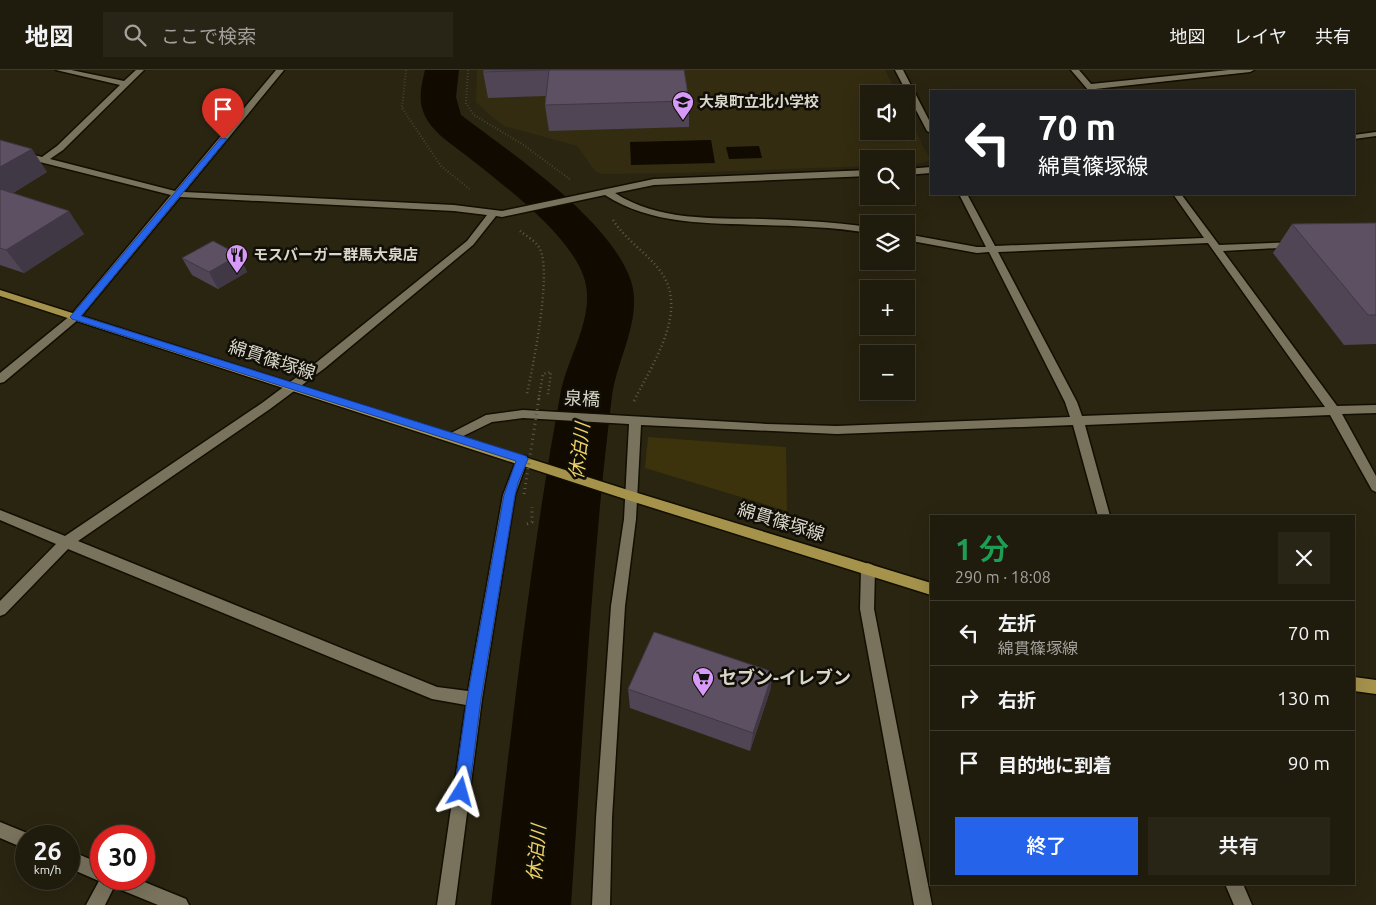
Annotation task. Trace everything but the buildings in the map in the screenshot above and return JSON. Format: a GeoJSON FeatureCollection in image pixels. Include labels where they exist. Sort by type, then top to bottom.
{"type":"FeatureCollection","features":[{"type":"Feature","properties":{"kind":"main road","name":"綿貫篠塚線"},"geometry":{"type":"LineString","coordinates":[[0,292],[625,493],[930,589]]}},
{"type":"Feature","properties":{"kind":"main road"},"geometry":{"type":"LineString","coordinates":[[1355,684],[1376,687]]}},
{"type":"Feature","properties":{"kind":"street"},"geometry":{"type":"LineString","coordinates":[[60,70],[126,84]]}},
{"type":"Feature","properties":{"kind":"street"},"geometry":{"type":"LineString","coordinates":[[43,160],[60,148],[140,70]]}},
{"type":"Feature","properties":{"kind":"street"},"geometry":{"type":"LineString","coordinates":[[0,379],[75,317],[280,70]]}},
{"type":"Feature","properties":{"kind":"street"},"geometry":{"type":"LineString","coordinates":[[899,70],[930,129]]}},
{"type":"Feature","properties":{"kind":"street"},"geometry":{"type":"LineString","coordinates":[[1075,70],[1091,89],[1250,70]]}},
{"type":"Feature","properties":{"kind":"street"},"geometry":{"type":"LineString","coordinates":[[1355,137],[1376,134]]}},
{"type":"Feature","properties":{"kind":"street"},"geometry":{"type":"LineString","coordinates":[[0,148],[178,194],[454,208],[502,214],[654,182],[860,173]]}},
{"type":"Feature","properties":{"kind":"street"},"geometry":{"type":"LineString","coordinates":[[915,171],[930,170]]}},
{"type":"Feature","properties":{"kind":"street"},"geometry":{"type":"LineString","coordinates":[[607,192],[617,200],[633,207],[675,218],[836,225],[860,229]]}},
{"type":"Feature","properties":{"kind":"street"},"geometry":{"type":"LineString","coordinates":[[964,195],[991,250],[1071,402],[1079,422],[1104,515]]}},
{"type":"Feature","properties":{"kind":"street"},"geometry":{"type":"LineString","coordinates":[[1178,195],[1334,411],[1376,488]]}},
{"type":"Feature","properties":{"kind":"street"},"geometry":{"type":"LineString","coordinates":[[0,610],[66,542],[321,365],[470,243],[502,214]]}},
{"type":"Feature","properties":{"kind":"street"},"geometry":{"type":"LineString","coordinates":[[915,239],[967,249],[991,250],[1214,244],[1307,244]]}},
{"type":"Feature","properties":{"kind":"street","name":"泉橋"},"geometry":{"type":"LineString","coordinates":[[453,437],[490,418],[523,414],[622,419],[634,414],[767,428],[837,430],[1376,409]]}},
{"type":"Feature","properties":{"kind":"street"},"geometry":{"type":"LineString","coordinates":[[601,905],[604,818],[618,606],[630,519],[625,493],[634,414]]}},
{"type":"Feature","properties":{"kind":"street"},"geometry":{"type":"LineString","coordinates":[[446,905],[474,699],[512,483],[527,461]]}},
{"type":"Feature","properties":{"kind":"street"},"geometry":{"type":"LineString","coordinates":[[0,515],[437,694],[474,699]]}},
{"type":"Feature","properties":{"kind":"street"},"geometry":{"type":"LineString","coordinates":[[868,569],[867,609],[924,905]]}},
{"type":"Feature","properties":{"kind":"street"},"geometry":{"type":"LineString","coordinates":[[0,830],[15,836]]}},
{"type":"Feature","properties":{"kind":"street"},"geometry":{"type":"LineString","coordinates":[[1234,885],[1243,905]]}},
{"type":"Feature","properties":{"kind":"street"},"geometry":{"type":"LineString","coordinates":[[95,905],[103,890]]}},
{"type":"Feature","properties":{"kind":"street"},"geometry":{"type":"LineString","coordinates":[[143,890],[180,905]]}},
{"type":"Feature","properties":{"kind":"path"},"geometry":{"type":"LineString","coordinates":[[406,70],[402,108],[442,166],[502,214],[541,249],[543,262],[541,309],[533,370],[523,414]]}},
{"type":"Feature","properties":{"kind":"path"},"geometry":{"type":"LineString","coordinates":[[468,70],[466,103],[474,115],[522,144],[576,183]]}},
{"type":"Feature","properties":{"kind":"path"},"geometry":{"type":"LineString","coordinates":[[610,213],[622,233],[663,274],[672,296],[670,327],[634,401],[634,414]]}},
{"type":"Feature","properties":{"kind":"path"},"geometry":{"type":"LineString","coordinates":[[524,494],[543,374],[551,372],[548,397]]}},
{"type":"Feature","properties":{"kind":"shaded area","name":"大泉町立北小学校"},"geometry":{"type":"Polygon","coordinates":[[[477,70],[885,70],[892,85],[860,85],[860,140],[915,140],[915,130],[930,160],[915,163],[915,150],[860,150],[860,166],[601,174],[595,171],[577,146],[504,126],[476,102],[477,70]]]}},
{"type":"Feature","properties":{"kind":"shaded area"},"geometry":{"type":"Polygon","coordinates":[[[711,140],[715,163],[631,165],[630,142],[711,140]]]}},
{"type":"Feature","properties":{"kind":"shaded area"},"geometry":{"type":"Polygon","coordinates":[[[759,146],[762,158],[729,159],[726,147],[759,146]]]}},
{"type":"Feature","properties":{"kind":"shaded area"},"geometry":{"type":"Polygon","coordinates":[[[648,437],[786,447],[787,511],[645,468],[648,437]]]}},
{"type":"Feature","properties":{"kind":"waterway","name":"休泊川"},"geometry":{"type":"LineString","coordinates":[[442,70],[438,97],[440,109],[447,122],[538,195],[583,238],[599,260],[608,281],[610,295],[607,324],[586,394],[556,649],[531,905]]}},
{"type":"Feature","properties":{"kind":"place","name":"大泉町立北小学校"},"geometry":{"type":"Point","coordinates":[683,121]}},
{"type":"Feature","properties":{"kind":"place","name":"モスバーガー群馬大泉店"},"geometry":{"type":"Point","coordinates":[237,274]}},
{"type":"Feature","properties":{"kind":"place","name":"セブン-イレブン"},"geometry":{"type":"Point","coordinates":[703,697]}},
{"type":"Feature","properties":{"kind":"route"},"geometry":{"type":"LineString","coordinates":[[223,139],[75,317],[522,459],[512,483],[474,699],[461,792]]}}]}
